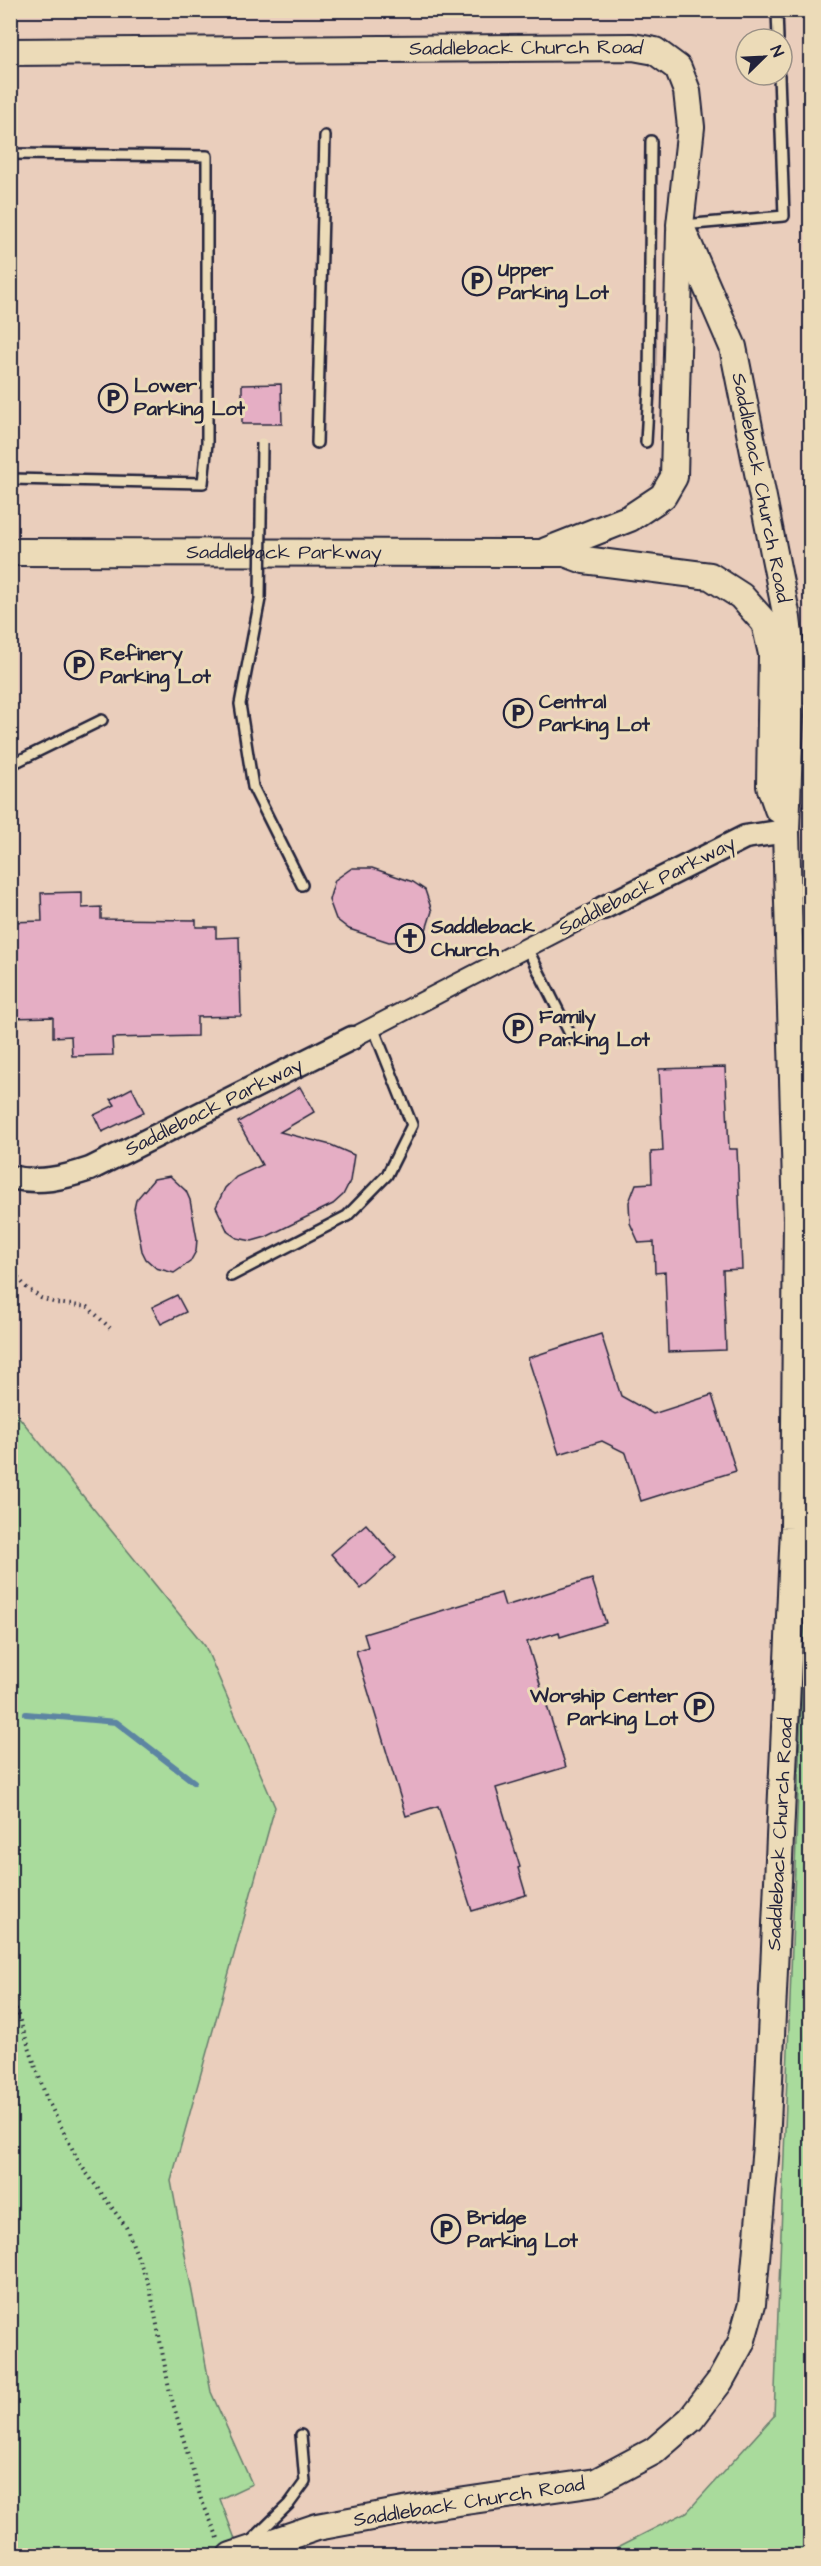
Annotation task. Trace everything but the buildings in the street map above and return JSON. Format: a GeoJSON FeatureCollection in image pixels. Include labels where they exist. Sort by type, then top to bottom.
{"type":"FeatureCollection","features":[{"type":"Feature","properties":{"kind":"main road","name":"Saddleback Church Road"},"geometry":{"type":"LineString","coordinates":[[10,52],[621,48],[656,51],[678,68],[687,91],[691,127],[680,225],[733,347],[787,618],[792,660],[786,831],[797,1221],[794,1528],[766,2146],[752,2304],[741,2343],[720,2381],[691,2419],[654,2451],[596,2482],[431,2506],[317,2527],[231,2551]]}},
{"type":"Feature","properties":{"kind":"main road"},"geometry":{"type":"LineString","coordinates":[[540,553],[630,519],[663,496],[674,477],[677,260],[680,225]]}},
{"type":"Feature","properties":{"kind":"main road","name":"Saddleback Parkway"},"geometry":{"type":"LineString","coordinates":[[10,552],[565,553],[584,560],[710,576],[741,596],[765,623],[772,654],[770,786],[786,831]]}},
{"type":"Feature","properties":{"kind":"street","name":"Saddleback Parkway"},"geometry":{"type":"LineString","coordinates":[[10,1177],[27,1181],[60,1179],[90,1169],[745,837],[786,831]]}},
{"type":"Feature","properties":{"kind":"lane"},"geometry":{"type":"LineString","coordinates":[[777,10],[778,27]]}},
{"type":"Feature","properties":{"kind":"lane"},"geometry":{"type":"LineString","coordinates":[[680,225],[784,216],[779,87]]}},
{"type":"Feature","properties":{"kind":"lane"},"geometry":{"type":"LineString","coordinates":[[317,443],[325,136]]}},
{"type":"Feature","properties":{"kind":"lane"},"geometry":{"type":"LineString","coordinates":[[646,442],[649,389],[651,141]]}},
{"type":"Feature","properties":{"kind":"lane"},"geometry":{"type":"LineString","coordinates":[[10,154],[207,156],[207,443],[203,483],[10,479]]}},
{"type":"Feature","properties":{"kind":"lane"},"geometry":{"type":"LineString","coordinates":[[262,443],[260,599],[240,704],[253,788],[302,885]]}},
{"type":"Feature","properties":{"kind":"lane"},"geometry":{"type":"LineString","coordinates":[[10,765],[102,720]]}},
{"type":"Feature","properties":{"kind":"lane"},"geometry":{"type":"LineString","coordinates":[[526,946],[573,1040]]}},
{"type":"Feature","properties":{"kind":"lane"},"geometry":{"type":"LineString","coordinates":[[231,1276],[347,1216],[387,1175],[412,1125],[373,1027]]}},
{"type":"Feature","properties":{"kind":"lane"},"geometry":{"type":"LineString","coordinates":[[231,2551],[289,2504],[305,2482],[301,2435]]}},
{"type":"Feature","properties":{"kind":"path"},"geometry":{"type":"LineString","coordinates":[[10,1269],[27,1288],[41,1298],[56,1304],[88,1307],[110,1328]]}},
{"type":"Feature","properties":{"kind":"path"},"geometry":{"type":"LineString","coordinates":[[10,1756],[10,1767]]}},
{"type":"Feature","properties":{"kind":"path"},"geometry":{"type":"LineString","coordinates":[[10,1992],[46,2097],[80,2164],[126,2227],[150,2288],[170,2393],[201,2499],[231,2551]]}},
{"type":"Feature","properties":{"kind":"green space"},"geometry":{"type":"Polygon","coordinates":[[[10,1406],[205,1646],[275,1807],[171,2181],[211,2392],[252,2484],[220,2499],[241,2555],[11,2555],[10,1406]]]}},
{"type":"Feature","properties":{"kind":"green space"},"geometry":{"type":"Polygon","coordinates":[[[810,1477],[810,2555],[602,2555],[687,2512],[774,2416],[810,1477]]]}},
{"type":"Feature","properties":{"kind":"waterway"},"geometry":{"type":"LineString","coordinates":[[26,1714],[116,1722],[194,1782]]}},
{"type":"Feature","properties":{"kind":"waterway"},"geometry":{"type":"LineString","coordinates":[[10,2546],[13,2556]]}},
{"type":"Feature","properties":{"kind":"place","name":"Upper Parking Lot"},"geometry":{"type":"Point","coordinates":[477,281]}},
{"type":"Feature","properties":{"kind":"place","name":"Lower Parking Lot"},"geometry":{"type":"Point","coordinates":[113,398]}},
{"type":"Feature","properties":{"kind":"place","name":"Refinery Parking Lot"},"geometry":{"type":"Point","coordinates":[79,665]}},
{"type":"Feature","properties":{"kind":"place","name":"Central Parking Lot"},"geometry":{"type":"Point","coordinates":[518,713]}},
{"type":"Feature","properties":{"kind":"place","name":"Saddleback Church"},"geometry":{"type":"Point","coordinates":[410,938]}},
{"type":"Feature","properties":{"kind":"place","name":"Family Parking Lot"},"geometry":{"type":"Point","coordinates":[518,1028]}},
{"type":"Feature","properties":{"kind":"place","name":"Worship Center Parking Lot"},"geometry":{"type":"Point","coordinates":[699,1707]}},
{"type":"Feature","properties":{"kind":"place","name":"Bridge Parking Lot"},"geometry":{"type":"Point","coordinates":[446,2229]}}]}
